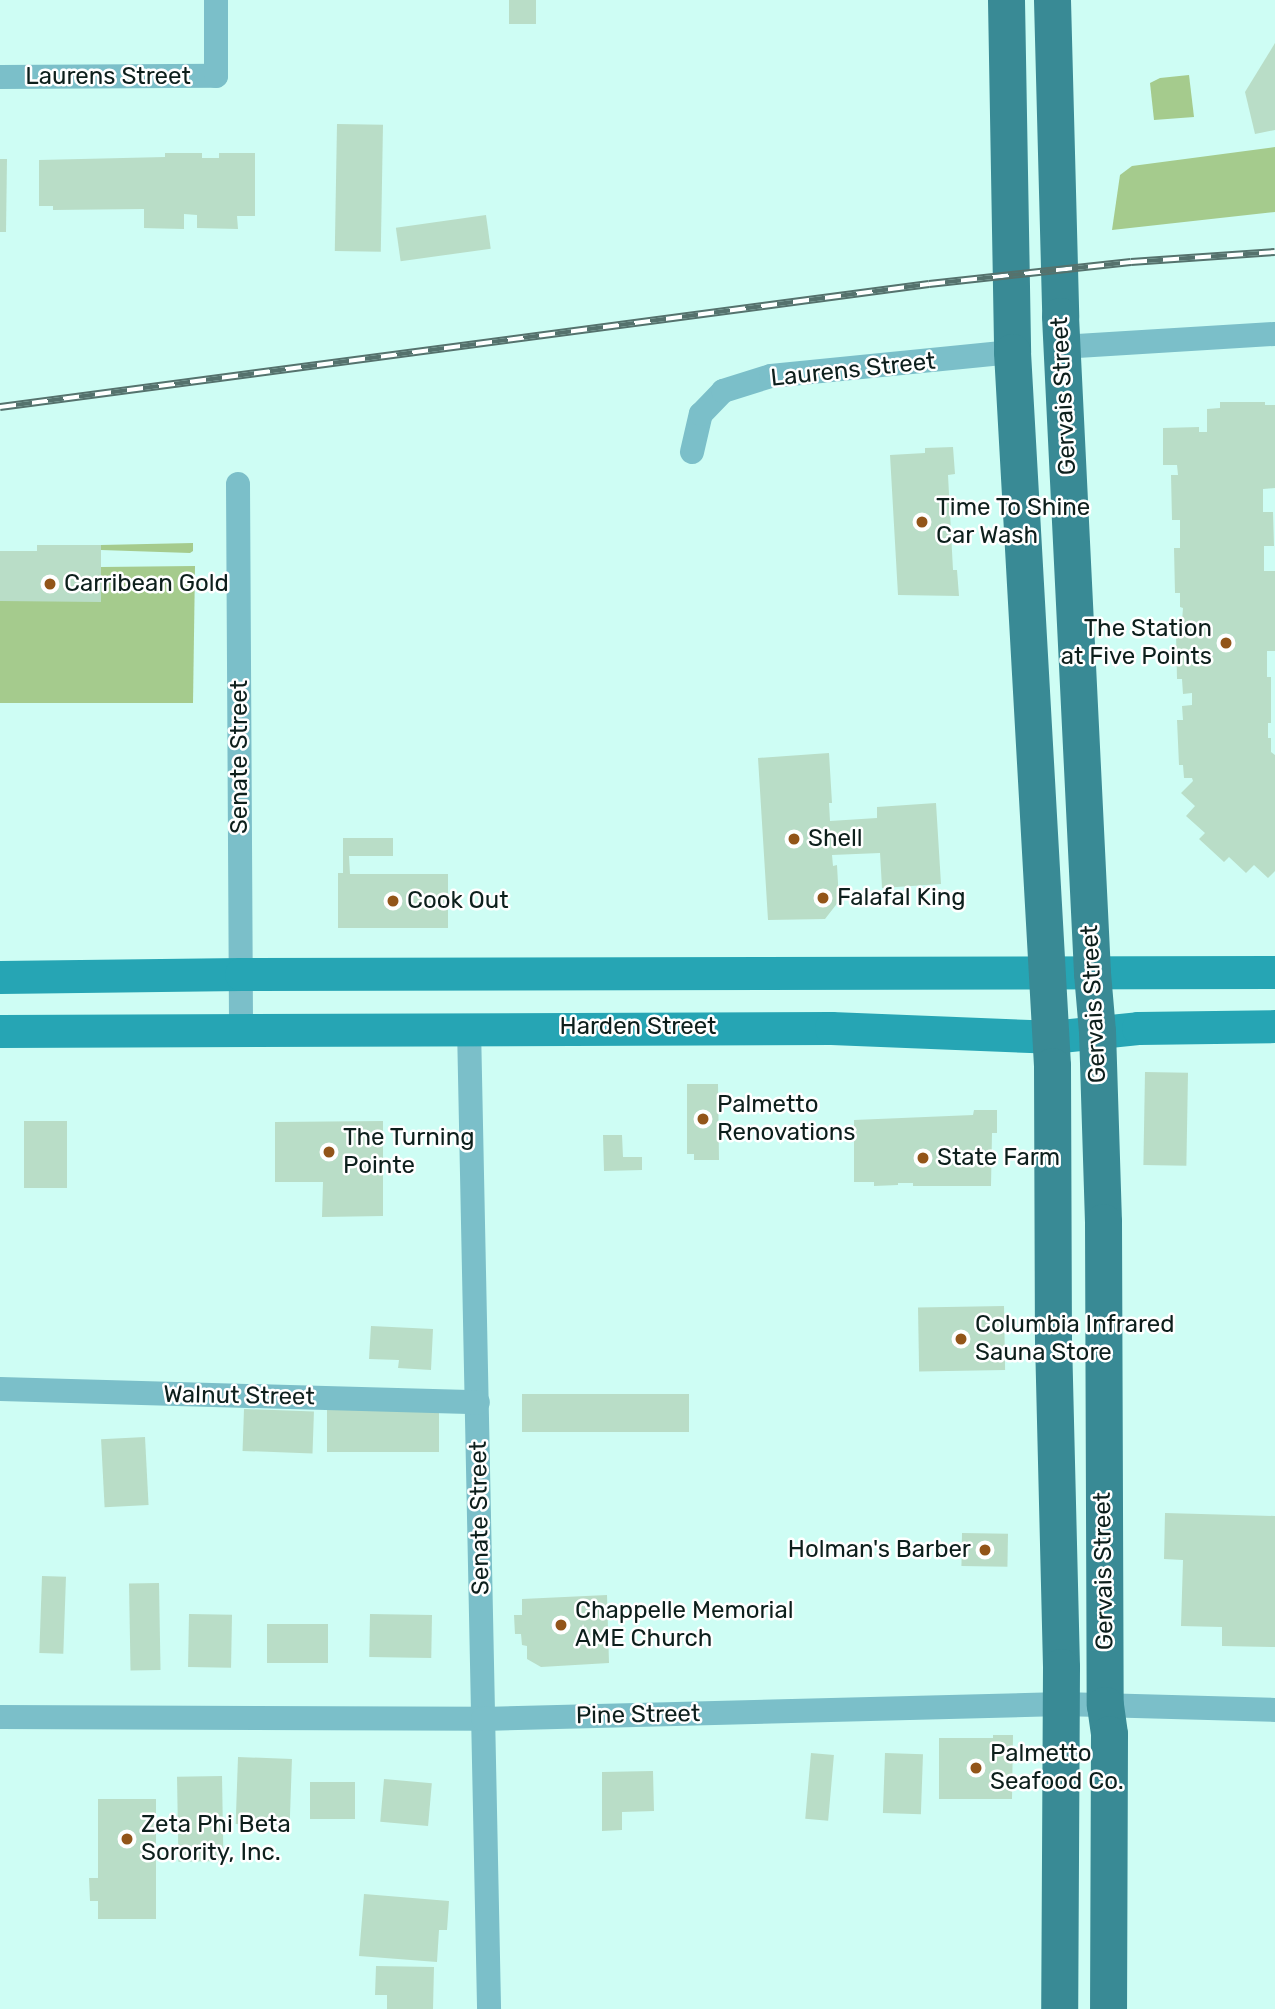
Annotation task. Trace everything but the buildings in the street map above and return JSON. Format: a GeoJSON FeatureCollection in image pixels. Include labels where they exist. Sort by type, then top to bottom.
{"type":"FeatureCollection","features":[{"type":"Feature","properties":{"kind":"main road","name":"Gervais Street"},"geometry":{"type":"LineString","coordinates":[[1006,0],[1012,352],[1045,973],[1051,1037],[1053,1299],[1062,1704],[1059,2009]]}},
{"type":"Feature","properties":{"kind":"main road","name":"Gervais Street"},"geometry":{"type":"LineString","coordinates":[[1052,0],[1061,348],[1097,1031],[1103,1222],[1108,2009]]}},
{"type":"Feature","properties":{"kind":"main road"},"geometry":{"type":"LineString","coordinates":[[0,977],[1275,972]]}},
{"type":"Feature","properties":{"kind":"main road","name":"Harden Street"},"geometry":{"type":"LineString","coordinates":[[0,1031],[469,1027],[831,1028],[1051,1037],[1097,1031],[1275,1026]]}},
{"type":"Feature","properties":{"kind":"street","name":"Laurens Street"},"geometry":{"type":"LineString","coordinates":[[0,77],[216,76],[216,0]]}},
{"type":"Feature","properties":{"kind":"street"},"geometry":{"type":"LineString","coordinates":[[1061,348],[1275,334]]}},
{"type":"Feature","properties":{"kind":"street","name":"Laurens Street"},"geometry":{"type":"LineString","coordinates":[[692,452],[702,414],[723,391],[759,380],[1012,352]]}},
{"type":"Feature","properties":{"kind":"street","name":"Senate Street"},"geometry":{"type":"LineString","coordinates":[[238,484],[241,1029]]}},
{"type":"Feature","properties":{"kind":"street","name":"Senate Street"},"geometry":{"type":"LineString","coordinates":[[469,1027],[489,2009]]}},
{"type":"Feature","properties":{"kind":"street","name":"Walnut Street"},"geometry":{"type":"LineString","coordinates":[[0,1389],[478,1402]]}},
{"type":"Feature","properties":{"kind":"street","name":"Pine Street"},"geometry":{"type":"LineString","coordinates":[[0,1717],[484,1718],[1062,1704],[1275,1710]]}},
{"type":"Feature","properties":{"kind":"green space"},"geometry":{"type":"Polygon","coordinates":[[[1189,75],[1194,117],[1154,120],[1150,83],[1160,78],[1189,75]]]}},
{"type":"Feature","properties":{"kind":"green space"},"geometry":{"type":"Polygon","coordinates":[[[1275,147],[1275,212],[1112,230],[1120,175],[1132,166],[1275,147]]]}},
{"type":"Feature","properties":{"kind":"green space"},"geometry":{"type":"Polygon","coordinates":[[[193,543],[193,551],[190,553],[101,550],[101,545],[193,543]]]}},
{"type":"Feature","properties":{"kind":"green space"},"geometry":{"type":"Polygon","coordinates":[[[195,566],[193,703],[0,703],[0,601],[101,567],[195,566]]]}},
{"type":"Feature","properties":{"kind":"railway"},"geometry":{"type":"LineString","coordinates":[[0,407],[929,284],[1131,262],[1275,252]]}},
{"type":"Feature","properties":{"kind":"place","name":"Time To Shine Car Wash"},"geometry":{"type":"Point","coordinates":[922,522]}},
{"type":"Feature","properties":{"kind":"place","name":"Carribean Gold"},"geometry":{"type":"Point","coordinates":[50,584]}},
{"type":"Feature","properties":{"kind":"place","name":"The Station at Five Points"},"geometry":{"type":"Point","coordinates":[1226,643]}},
{"type":"Feature","properties":{"kind":"place","name":"Shell"},"geometry":{"type":"Point","coordinates":[794,839]}},
{"type":"Feature","properties":{"kind":"place","name":"Falafal King"},"geometry":{"type":"Point","coordinates":[823,898]}},
{"type":"Feature","properties":{"kind":"place","name":"Cook Out"},"geometry":{"type":"Point","coordinates":[393,901]}},
{"type":"Feature","properties":{"kind":"place","name":"Palmetto Renovations"},"geometry":{"type":"Point","coordinates":[703,1119]}},
{"type":"Feature","properties":{"kind":"place","name":"The Turning Pointe"},"geometry":{"type":"Point","coordinates":[329,1152]}},
{"type":"Feature","properties":{"kind":"place","name":"State Farm"},"geometry":{"type":"Point","coordinates":[923,1158]}},
{"type":"Feature","properties":{"kind":"place","name":"Columbia Infrared Sauna Store"},"geometry":{"type":"Point","coordinates":[961,1339]}},
{"type":"Feature","properties":{"kind":"place","name":"Holman's Barber"},"geometry":{"type":"Point","coordinates":[985,1550]}},
{"type":"Feature","properties":{"kind":"place","name":"Chappelle Memorial AME Church"},"geometry":{"type":"Point","coordinates":[561,1625]}},
{"type":"Feature","properties":{"kind":"place","name":"Palmetto Seafood Co."},"geometry":{"type":"Point","coordinates":[976,1768]}},
{"type":"Feature","properties":{"kind":"place","name":"Zeta Phi Beta Sorority, Inc."},"geometry":{"type":"Point","coordinates":[127,1839]}}]}
